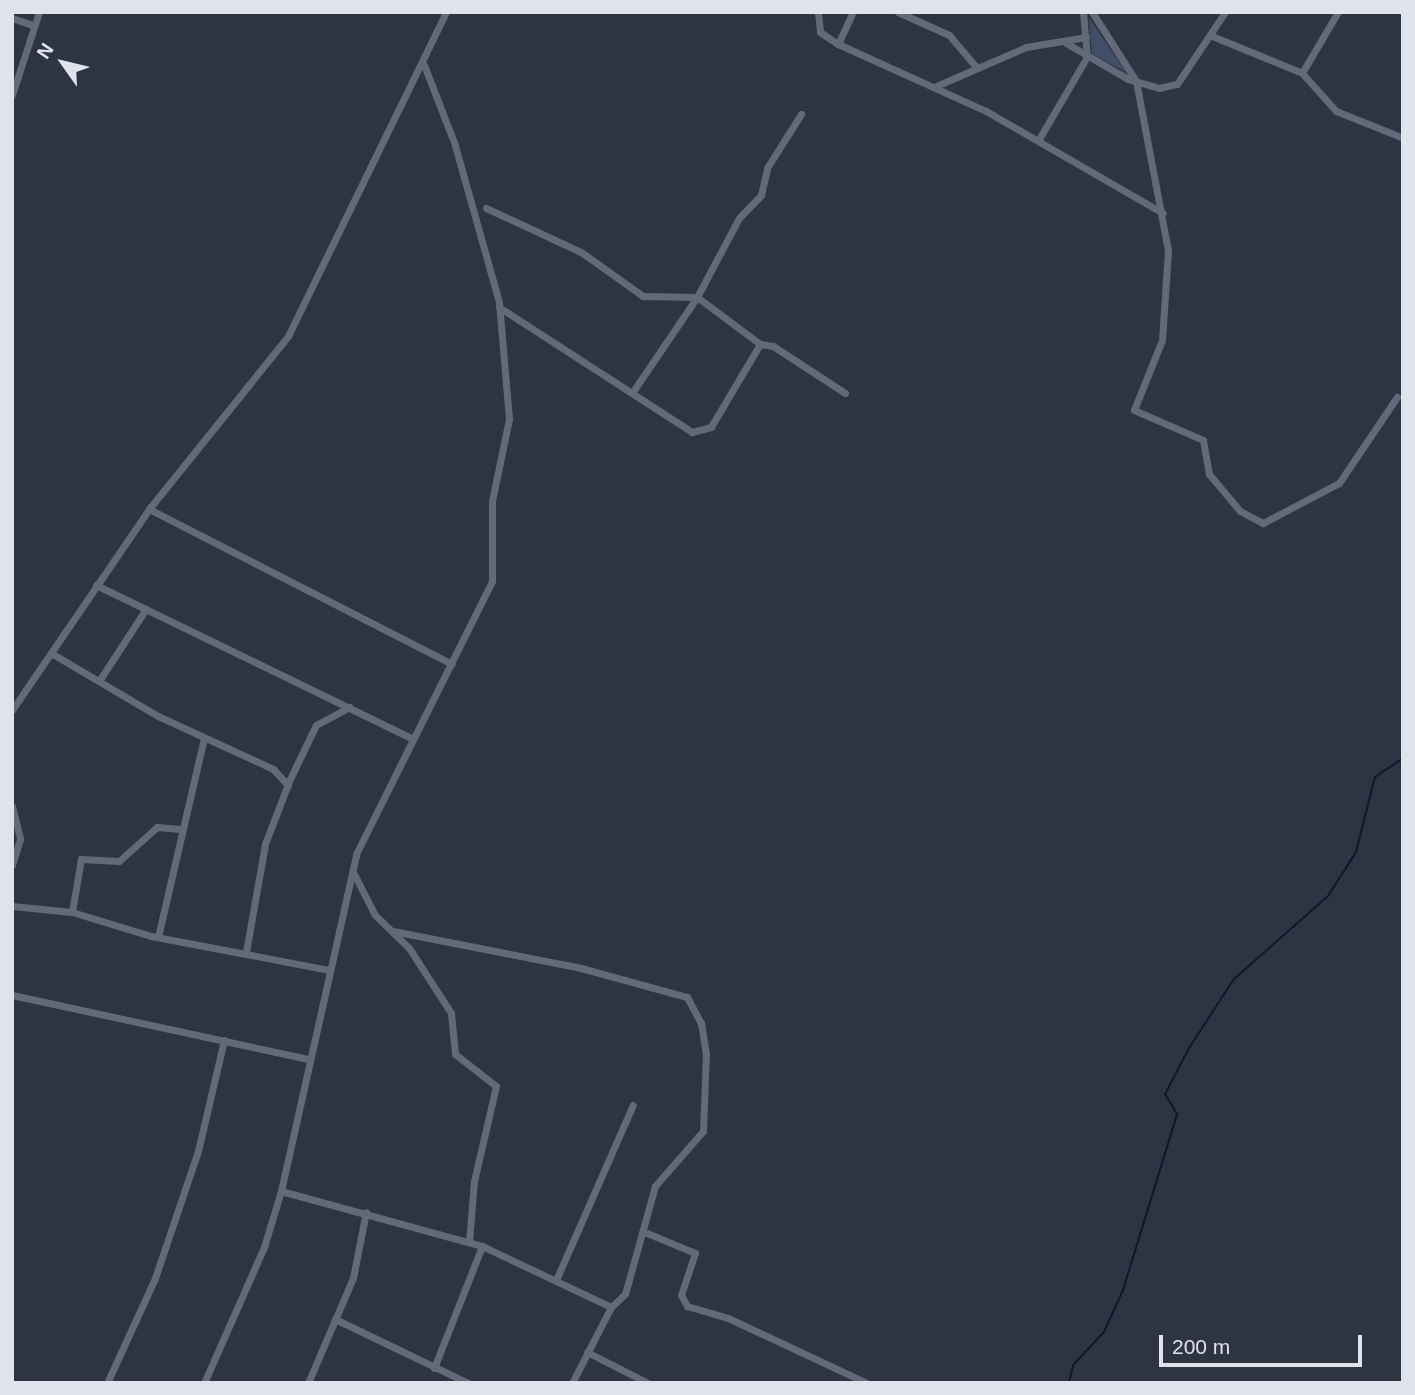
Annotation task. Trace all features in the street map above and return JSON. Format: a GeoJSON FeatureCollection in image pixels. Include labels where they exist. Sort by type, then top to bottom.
{"type":"FeatureCollection","features":[{"type":"Feature","properties":{"kind":"street"},"geometry":{"type":"LineString","coordinates":[[12,95],[32,25],[39,12]]}},
{"type":"Feature","properties":{"kind":"street"},"geometry":{"type":"LineString","coordinates":[[12,710],[149,509],[288,337],[424,65],[446,12]]}},
{"type":"Feature","properties":{"kind":"street"},"geometry":{"type":"LineString","coordinates":[[818,12],[820,32],[838,44],[1040,139],[1163,214]]}},
{"type":"Feature","properties":{"kind":"street"},"geometry":{"type":"LineString","coordinates":[[838,44],[852,12]]}},
{"type":"Feature","properties":{"kind":"street"},"geometry":{"type":"LineString","coordinates":[[898,12],[949,35],[976,68]]}},
{"type":"Feature","properties":{"kind":"street"},"geometry":{"type":"LineString","coordinates":[[1040,139],[1087,57],[1083,12]]}},
{"type":"Feature","properties":{"kind":"street"},"geometry":{"type":"LineString","coordinates":[[1092,12],[1136,81],[1163,214],[1168,308],[1134,410],[1203,440],[1209,474],[1240,511],[1263,523],[1278,521],[1339,483],[1397,397]]}},
{"type":"Feature","properties":{"kind":"street"},"geometry":{"type":"LineString","coordinates":[[1066,43],[1087,57],[1136,81],[1177,84],[1212,36],[1225,12]]}},
{"type":"Feature","properties":{"kind":"street"},"geometry":{"type":"LineString","coordinates":[[1302,73],[1338,12]]}},
{"type":"Feature","properties":{"kind":"street"},"geometry":{"type":"LineString","coordinates":[[12,18],[32,25]]}},
{"type":"Feature","properties":{"kind":"street"},"geometry":{"type":"LineString","coordinates":[[1212,36],[1302,73],[1336,111],[1403,138]]}},
{"type":"Feature","properties":{"kind":"street"},"geometry":{"type":"LineString","coordinates":[[934,87],[1026,47],[1066,43],[1086,37]]}},
{"type":"Feature","properties":{"kind":"street"},"geometry":{"type":"LineString","coordinates":[[204,1383],[264,1247],[281,1191],[353,872],[370,819],[452,664],[492,581],[492,501],[509,419],[499,307],[455,145],[424,65]]}},
{"type":"Feature","properties":{"kind":"street"},"geometry":{"type":"LineString","coordinates":[[632,393],[697,297],[739,218],[761,195],[767,168],[801,114]]}},
{"type":"Feature","properties":{"kind":"street"},"geometry":{"type":"LineString","coordinates":[[486,208],[582,252],[643,296],[671,292],[697,297],[760,345],[773,346],[845,393]]}},
{"type":"Feature","properties":{"kind":"street"},"geometry":{"type":"LineString","coordinates":[[499,307],[692,432],[711,427],[760,345]]}},
{"type":"Feature","properties":{"kind":"street"},"geometry":{"type":"LineString","coordinates":[[149,509],[452,664]]}},
{"type":"Feature","properties":{"kind":"street"},"geometry":{"type":"LineString","coordinates":[[96,585],[413,739]]}},
{"type":"Feature","properties":{"kind":"street"},"geometry":{"type":"LineString","coordinates":[[99,681],[146,609]]}},
{"type":"Feature","properties":{"kind":"street"},"geometry":{"type":"LineString","coordinates":[[51,653],[204,738],[273,769],[288,785]]}},
{"type":"Feature","properties":{"kind":"street"},"geometry":{"type":"LineString","coordinates":[[246,952],[265,844],[288,785],[316,725],[350,707]]}},
{"type":"Feature","properties":{"kind":"street"},"geometry":{"type":"LineString","coordinates":[[158,937],[180,829],[204,738]]}},
{"type":"Feature","properties":{"kind":"street"},"geometry":{"type":"LineString","coordinates":[[12,806],[20,839],[12,865]]}},
{"type":"Feature","properties":{"kind":"street"},"geometry":{"type":"LineString","coordinates":[[72,912],[83,858],[119,860],[158,827],[180,829]]}},
{"type":"Feature","properties":{"kind":"street"},"geometry":{"type":"LineString","coordinates":[[353,872],[375,915],[393,930],[451,1013],[455,1054],[496,1086],[475,1173],[470,1242]]}},
{"type":"Feature","properties":{"kind":"street"},"geometry":{"type":"LineString","coordinates":[[12,906],[72,912],[158,937],[330,970]]}},
{"type":"Feature","properties":{"kind":"street"},"geometry":{"type":"LineString","coordinates":[[393,930],[581,968],[689,1000],[706,1041],[704,1128],[677,1168],[655,1186],[647,1233],[625,1294],[611,1307],[572,1383]]}},
{"type":"Feature","properties":{"kind":"street"},"geometry":{"type":"LineString","coordinates":[[12,995],[309,1059]]}},
{"type":"Feature","properties":{"kind":"street"},"geometry":{"type":"LineString","coordinates":[[107,1383],[155,1278],[195,1160],[224,1040]]}},
{"type":"Feature","properties":{"kind":"street"},"geometry":{"type":"LineString","coordinates":[[556,1280],[633,1105]]}},
{"type":"Feature","properties":{"kind":"street"},"geometry":{"type":"LineString","coordinates":[[281,1191],[366,1212],[482,1246],[611,1307]]}},
{"type":"Feature","properties":{"kind":"street"},"geometry":{"type":"LineString","coordinates":[[308,1383],[353,1278],[366,1212]]}},
{"type":"Feature","properties":{"kind":"street"},"geometry":{"type":"LineString","coordinates":[[647,1233],[695,1253],[681,1295],[687,1306],[728,1318],[867,1383]]}},
{"type":"Feature","properties":{"kind":"street"},"geometry":{"type":"LineString","coordinates":[[434,1368],[482,1246]]}},
{"type":"Feature","properties":{"kind":"street"},"geometry":{"type":"LineString","coordinates":[[335,1319],[468,1383]]}},
{"type":"Feature","properties":{"kind":"street"},"geometry":{"type":"LineString","coordinates":[[587,1352],[648,1383]]}},
{"type":"Feature","properties":{"kind":"shaded area"},"geometry":{"type":"Polygon","coordinates":[[[1089,18],[1126,72],[1092,54],[1089,18]]]}},
{"type":"Feature","properties":{"kind":"waterway"},"geometry":{"type":"LineString","coordinates":[[1069,1383],[1073,1365],[1104,1332],[1123,1290],[1177,1114],[1165,1094],[1189,1048],[1234,979],[1328,896],[1356,852],[1375,777],[1403,758]]}}]}
